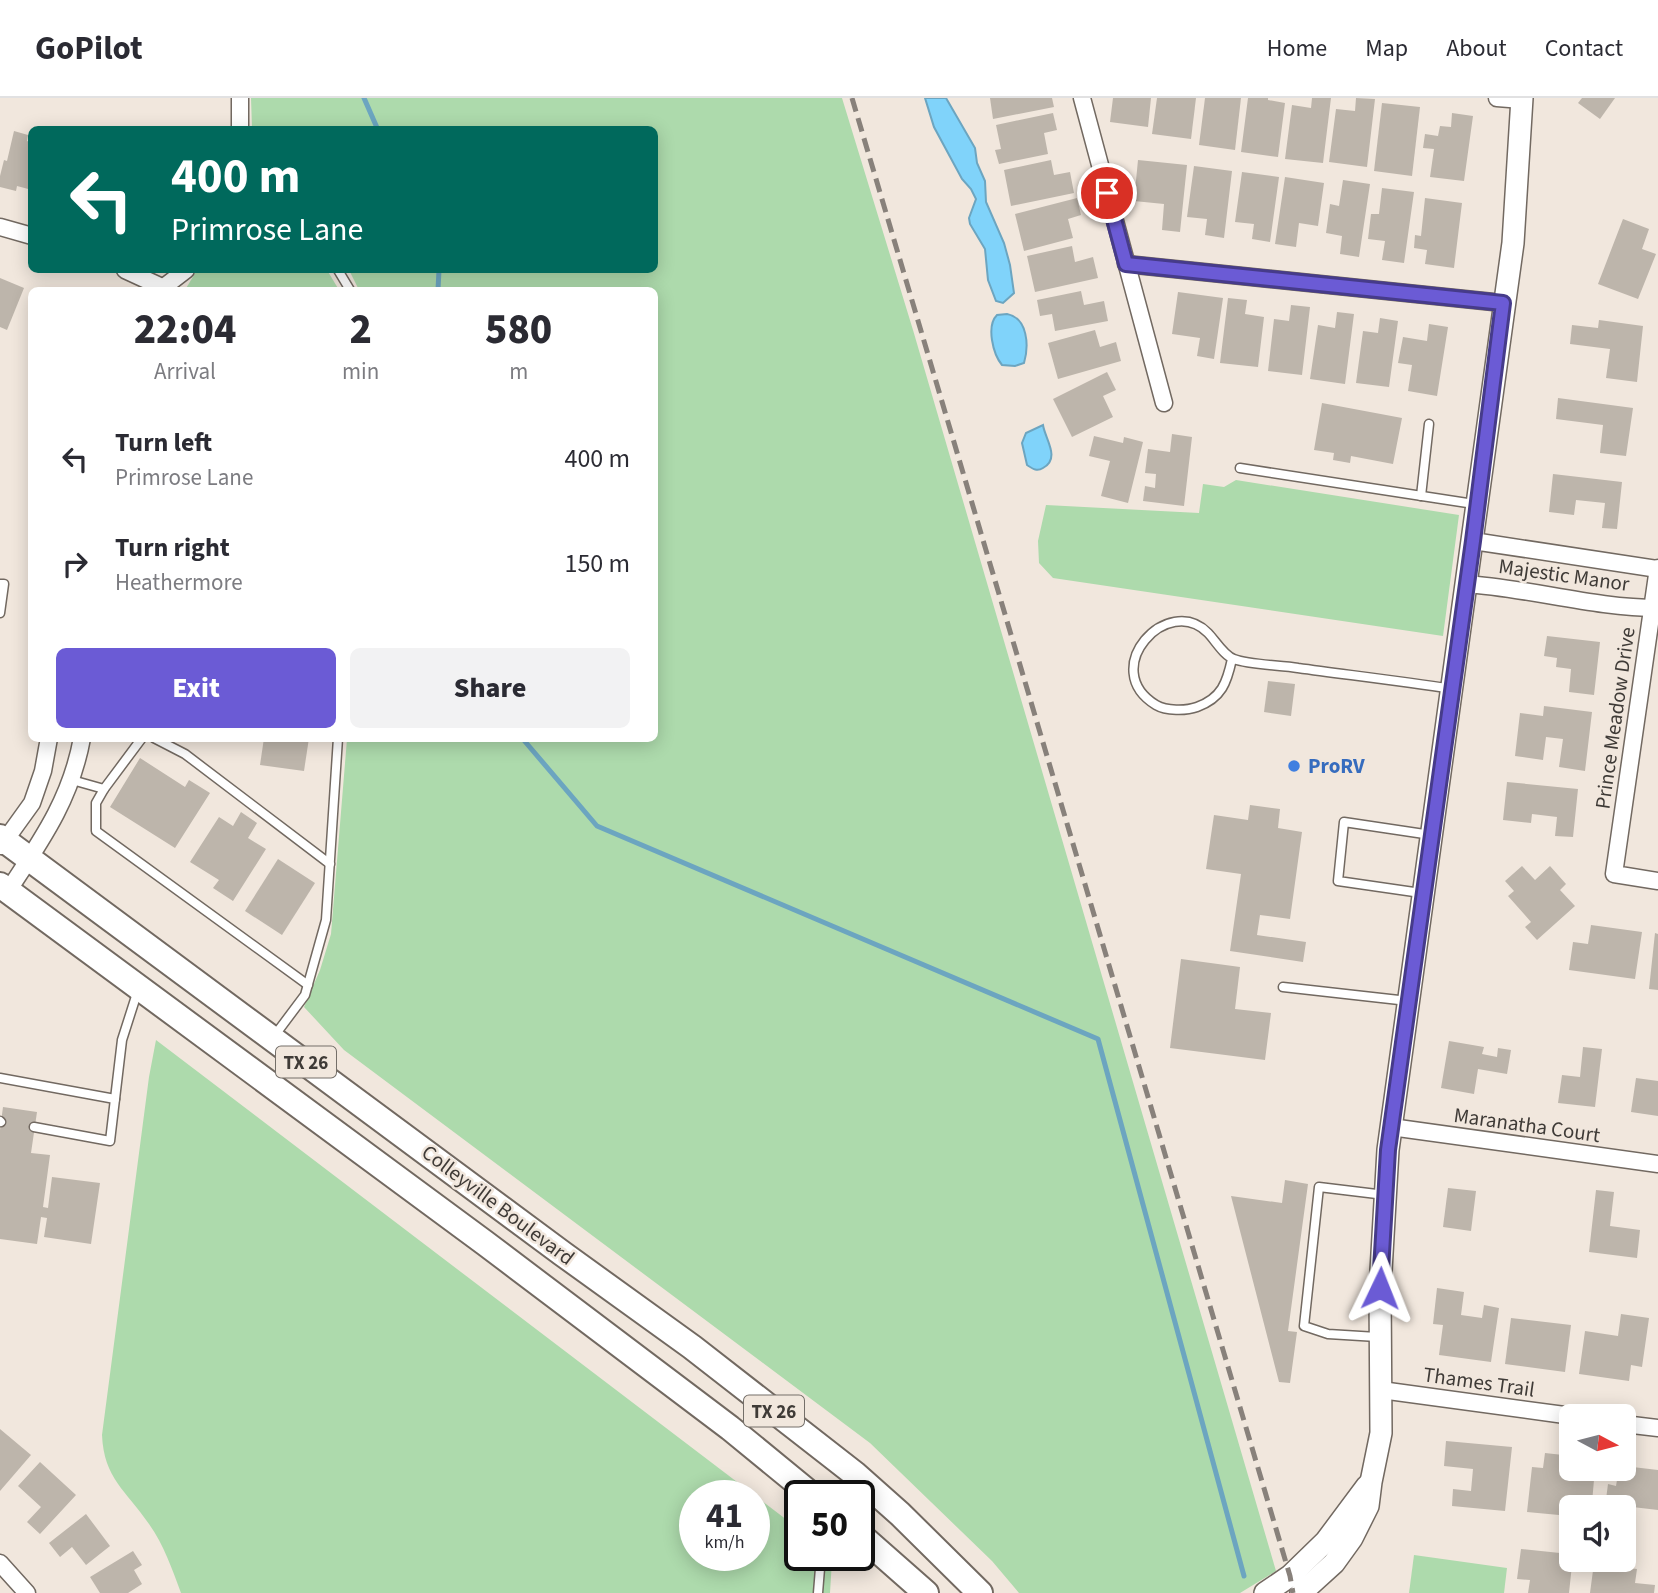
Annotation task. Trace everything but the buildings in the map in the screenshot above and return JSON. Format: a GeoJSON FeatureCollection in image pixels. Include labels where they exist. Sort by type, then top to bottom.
{"type":"FeatureCollection","features":[{"type":"Feature","properties":{"kind":"main road"},"geometry":{"type":"LineString","coordinates":[[1301,1593],[1334,1563],[1352,1538],[1368,1506],[1381,1433],[1380,1337],[1385,1195],[1391,1127],[1514,230],[1522,99]]}},
{"type":"Feature","properties":{"kind":"main road","name":"Colleyville Boulevard"},"geometry":{"type":"LineString","coordinates":[[2,842],[30,859],[692,1347],[855,1474],[980,1593]]}},
{"type":"Feature","properties":{"kind":"main road","name":"Colleyville Boulevard"},"geometry":{"type":"LineString","coordinates":[[4,888],[485,1243],[730,1428],[793,1480]]}},
{"type":"Feature","properties":{"kind":"main road"},"geometry":{"type":"LineString","coordinates":[[485,1243],[507,1212]]}},
{"type":"Feature","properties":{"kind":"main road"},"geometry":{"type":"LineString","coordinates":[[1265,1593],[1290,1576],[1326,1541],[1371,1482]]}},
{"type":"Feature","properties":{"kind":"main road"},"geometry":{"type":"LineString","coordinates":[[875,1548],[926,1593]]}},
{"type":"Feature","properties":{"kind":"street"},"geometry":{"type":"LineString","coordinates":[[240,98],[240,126]]}},
{"type":"Feature","properties":{"kind":"street"},"geometry":{"type":"LineString","coordinates":[[1082,98],[1164,403]]}},
{"type":"Feature","properties":{"kind":"street"},"geometry":{"type":"LineString","coordinates":[[1497,98],[1522,99]]}},
{"type":"Feature","properties":{"kind":"street"},"geometry":{"type":"LineString","coordinates":[[0,227],[28,235]]}},
{"type":"Feature","properties":{"kind":"street"},"geometry":{"type":"LineString","coordinates":[[1126,264],[1503,303]]}},
{"type":"Feature","properties":{"kind":"street"},"geometry":{"type":"LineString","coordinates":[[131,273],[157,287]]}},
{"type":"Feature","properties":{"kind":"street"},"geometry":{"type":"LineString","coordinates":[[166,287],[183,273]]}},
{"type":"Feature","properties":{"kind":"street","name":"Majestic Manor"},"geometry":{"type":"LineString","coordinates":[[1473,541],[1658,569]]}},
{"type":"Feature","properties":{"kind":"street","name":"Prince Meadow Drive"},"geometry":{"type":"LineString","coordinates":[[1658,569],[1655,608],[1614,874],[1658,881]]}},
{"type":"Feature","properties":{"kind":"street","name":"Majestic Manor"},"geometry":{"type":"LineString","coordinates":[[1465,584],[1498,586],[1623,606],[1655,608]]}},
{"type":"Feature","properties":{"kind":"street"},"geometry":{"type":"LineString","coordinates":[[2,842],[32,803],[43,771],[48,742]]}},
{"type":"Feature","properties":{"kind":"street"},"geometry":{"type":"LineString","coordinates":[[4,888],[30,859],[62,807],[81,742]]}},
{"type":"Feature","properties":{"kind":"street","name":"Maranatha Court"},"geometry":{"type":"LineString","coordinates":[[1391,1127],[1658,1164]]}},
{"type":"Feature","properties":{"kind":"street","name":"Thames Trail"},"geometry":{"type":"LineString","coordinates":[[1381,1390],[1559,1414]]}},
{"type":"Feature","properties":{"kind":"street"},"geometry":{"type":"LineString","coordinates":[[1636,1425],[1658,1428]]}},
{"type":"Feature","properties":{"kind":"street"},"geometry":{"type":"LineString","coordinates":[[0,1563],[27,1593]]}},
{"type":"Feature","properties":{"kind":"lane"},"geometry":{"type":"LineString","coordinates":[[1421,496],[1429,424]]}},
{"type":"Feature","properties":{"kind":"lane"},"geometry":{"type":"LineString","coordinates":[[1240,468],[1477,505]]}},
{"type":"Feature","properties":{"kind":"lane"},"geometry":{"type":"LineString","coordinates":[[0,584],[4,584],[0,613]]}},
{"type":"Feature","properties":{"kind":"lane"},"geometry":{"type":"LineString","coordinates":[[1232,659],[1227,683],[1215,700],[1194,709],[1161,708],[1145,698],[1132,672],[1133,661],[1142,643],[1159,626],[1181,620],[1205,629],[1232,659],[1451,688]]}},
{"type":"Feature","properties":{"kind":"lane"},"geometry":{"type":"LineString","coordinates":[[139,742],[96,803],[96,831],[308,985]]}},
{"type":"Feature","properties":{"kind":"lane"},"geometry":{"type":"LineString","coordinates":[[162,742],[185,754],[330,864]]}},
{"type":"Feature","properties":{"kind":"lane"},"geometry":{"type":"LineString","coordinates":[[274,1038],[305,995],[326,919],[338,742]]}},
{"type":"Feature","properties":{"kind":"lane"},"geometry":{"type":"LineString","coordinates":[[72,780],[104,789]]}},
{"type":"Feature","properties":{"kind":"lane"},"geometry":{"type":"LineString","coordinates":[[1423,894],[1338,881],[1345,822],[1431,835]]}},
{"type":"Feature","properties":{"kind":"lane"},"geometry":{"type":"LineString","coordinates":[[1283,987],[1408,1001]]}},
{"type":"Feature","properties":{"kind":"lane"},"geometry":{"type":"LineString","coordinates":[[34,1127],[110,1141],[122,1040],[139,988]]}},
{"type":"Feature","properties":{"kind":"lane"},"geometry":{"type":"LineString","coordinates":[[0,1078],[115,1099]]}},
{"type":"Feature","properties":{"kind":"lane"},"geometry":{"type":"LineString","coordinates":[[1380,1337],[1328,1334],[1304,1326],[1319,1187],[1385,1195]]}},
{"type":"Feature","properties":{"kind":"lane"},"geometry":{"type":"LineString","coordinates":[[818,1593],[820,1571]]}},
{"type":"Feature","properties":{"kind":"green space"},"geometry":{"type":"Polygon","coordinates":[[[251,98],[842,98],[913,330],[1276,1571],[1240,1593],[1019,1593],[992,1561],[870,1443],[344,1050],[304,1007],[320,970],[331,934],[347,742],[658,742],[658,287],[358,287],[350,273],[658,273],[658,126],[252,126],[251,98]]]}},
{"type":"Feature","properties":{"kind":"green space"},"geometry":{"type":"Polygon","coordinates":[[[195,273],[329,273],[337,287],[187,287],[195,273]]]}},
{"type":"Feature","properties":{"kind":"green space"},"geometry":{"type":"Polygon","coordinates":[[[1236,480],[1459,515],[1443,636],[1053,578],[1039,563],[1038,541],[1046,505],[1199,513],[1203,484],[1224,487],[1236,480]]]}},
{"type":"Feature","properties":{"kind":"green space"},"geometry":{"type":"Polygon","coordinates":[[[156,1040],[734,1480],[679,1480],[679,1571],[770,1571],[770,1507],[784,1518],[784,1571],[831,1571],[830,1593],[181,1593],[154,1532],[112,1474],[107,1463],[102,1435],[156,1040]]]}},
{"type":"Feature","properties":{"kind":"green space"},"geometry":{"type":"Polygon","coordinates":[[[1414,1555],[1507,1568],[1504,1593],[1409,1593],[1414,1555]]]}},
{"type":"Feature","properties":{"kind":"water"},"geometry":{"type":"Polygon","coordinates":[[[925,98],[946,98],[975,148],[977,163],[985,181],[986,202],[1004,243],[1010,265],[1014,293],[1003,303],[996,301],[988,280],[985,249],[970,224],[969,218],[976,199],[934,127],[925,98]]]}},
{"type":"Feature","properties":{"kind":"water"},"geometry":{"type":"Polygon","coordinates":[[[1007,314],[1019,321],[1025,334],[1024,363],[1015,366],[1002,365],[992,340],[994,320],[997,315],[1007,314]]]}},
{"type":"Feature","properties":{"kind":"water"},"geometry":{"type":"Polygon","coordinates":[[[1043,425],[1051,459],[1043,468],[1037,470],[1027,465],[1022,443],[1026,433],[1043,425]]]}},
{"type":"Feature","properties":{"kind":"waterway"},"geometry":{"type":"LineString","coordinates":[[364,98],[376,126]]}},
{"type":"Feature","properties":{"kind":"waterway"},"geometry":{"type":"LineString","coordinates":[[438,287],[439,273]]}},
{"type":"Feature","properties":{"kind":"waterway"},"geometry":{"type":"LineString","coordinates":[[525,742],[597,826],[1098,1039],[1244,1576]]}},
{"type":"Feature","properties":{"kind":"railway"},"geometry":{"type":"LineString","coordinates":[[852,98],[1293,1593]]}},
{"type":"Feature","properties":{"kind":"place","name":"ProRV"},"geometry":{"type":"Point","coordinates":[1294,766]}},
{"type":"Feature","properties":{"kind":"route"},"geometry":{"type":"LineString","coordinates":[[1107,193],[1126,264],[1503,303],[1473,541],[1388,1150],[1380,1288]]}}]}
